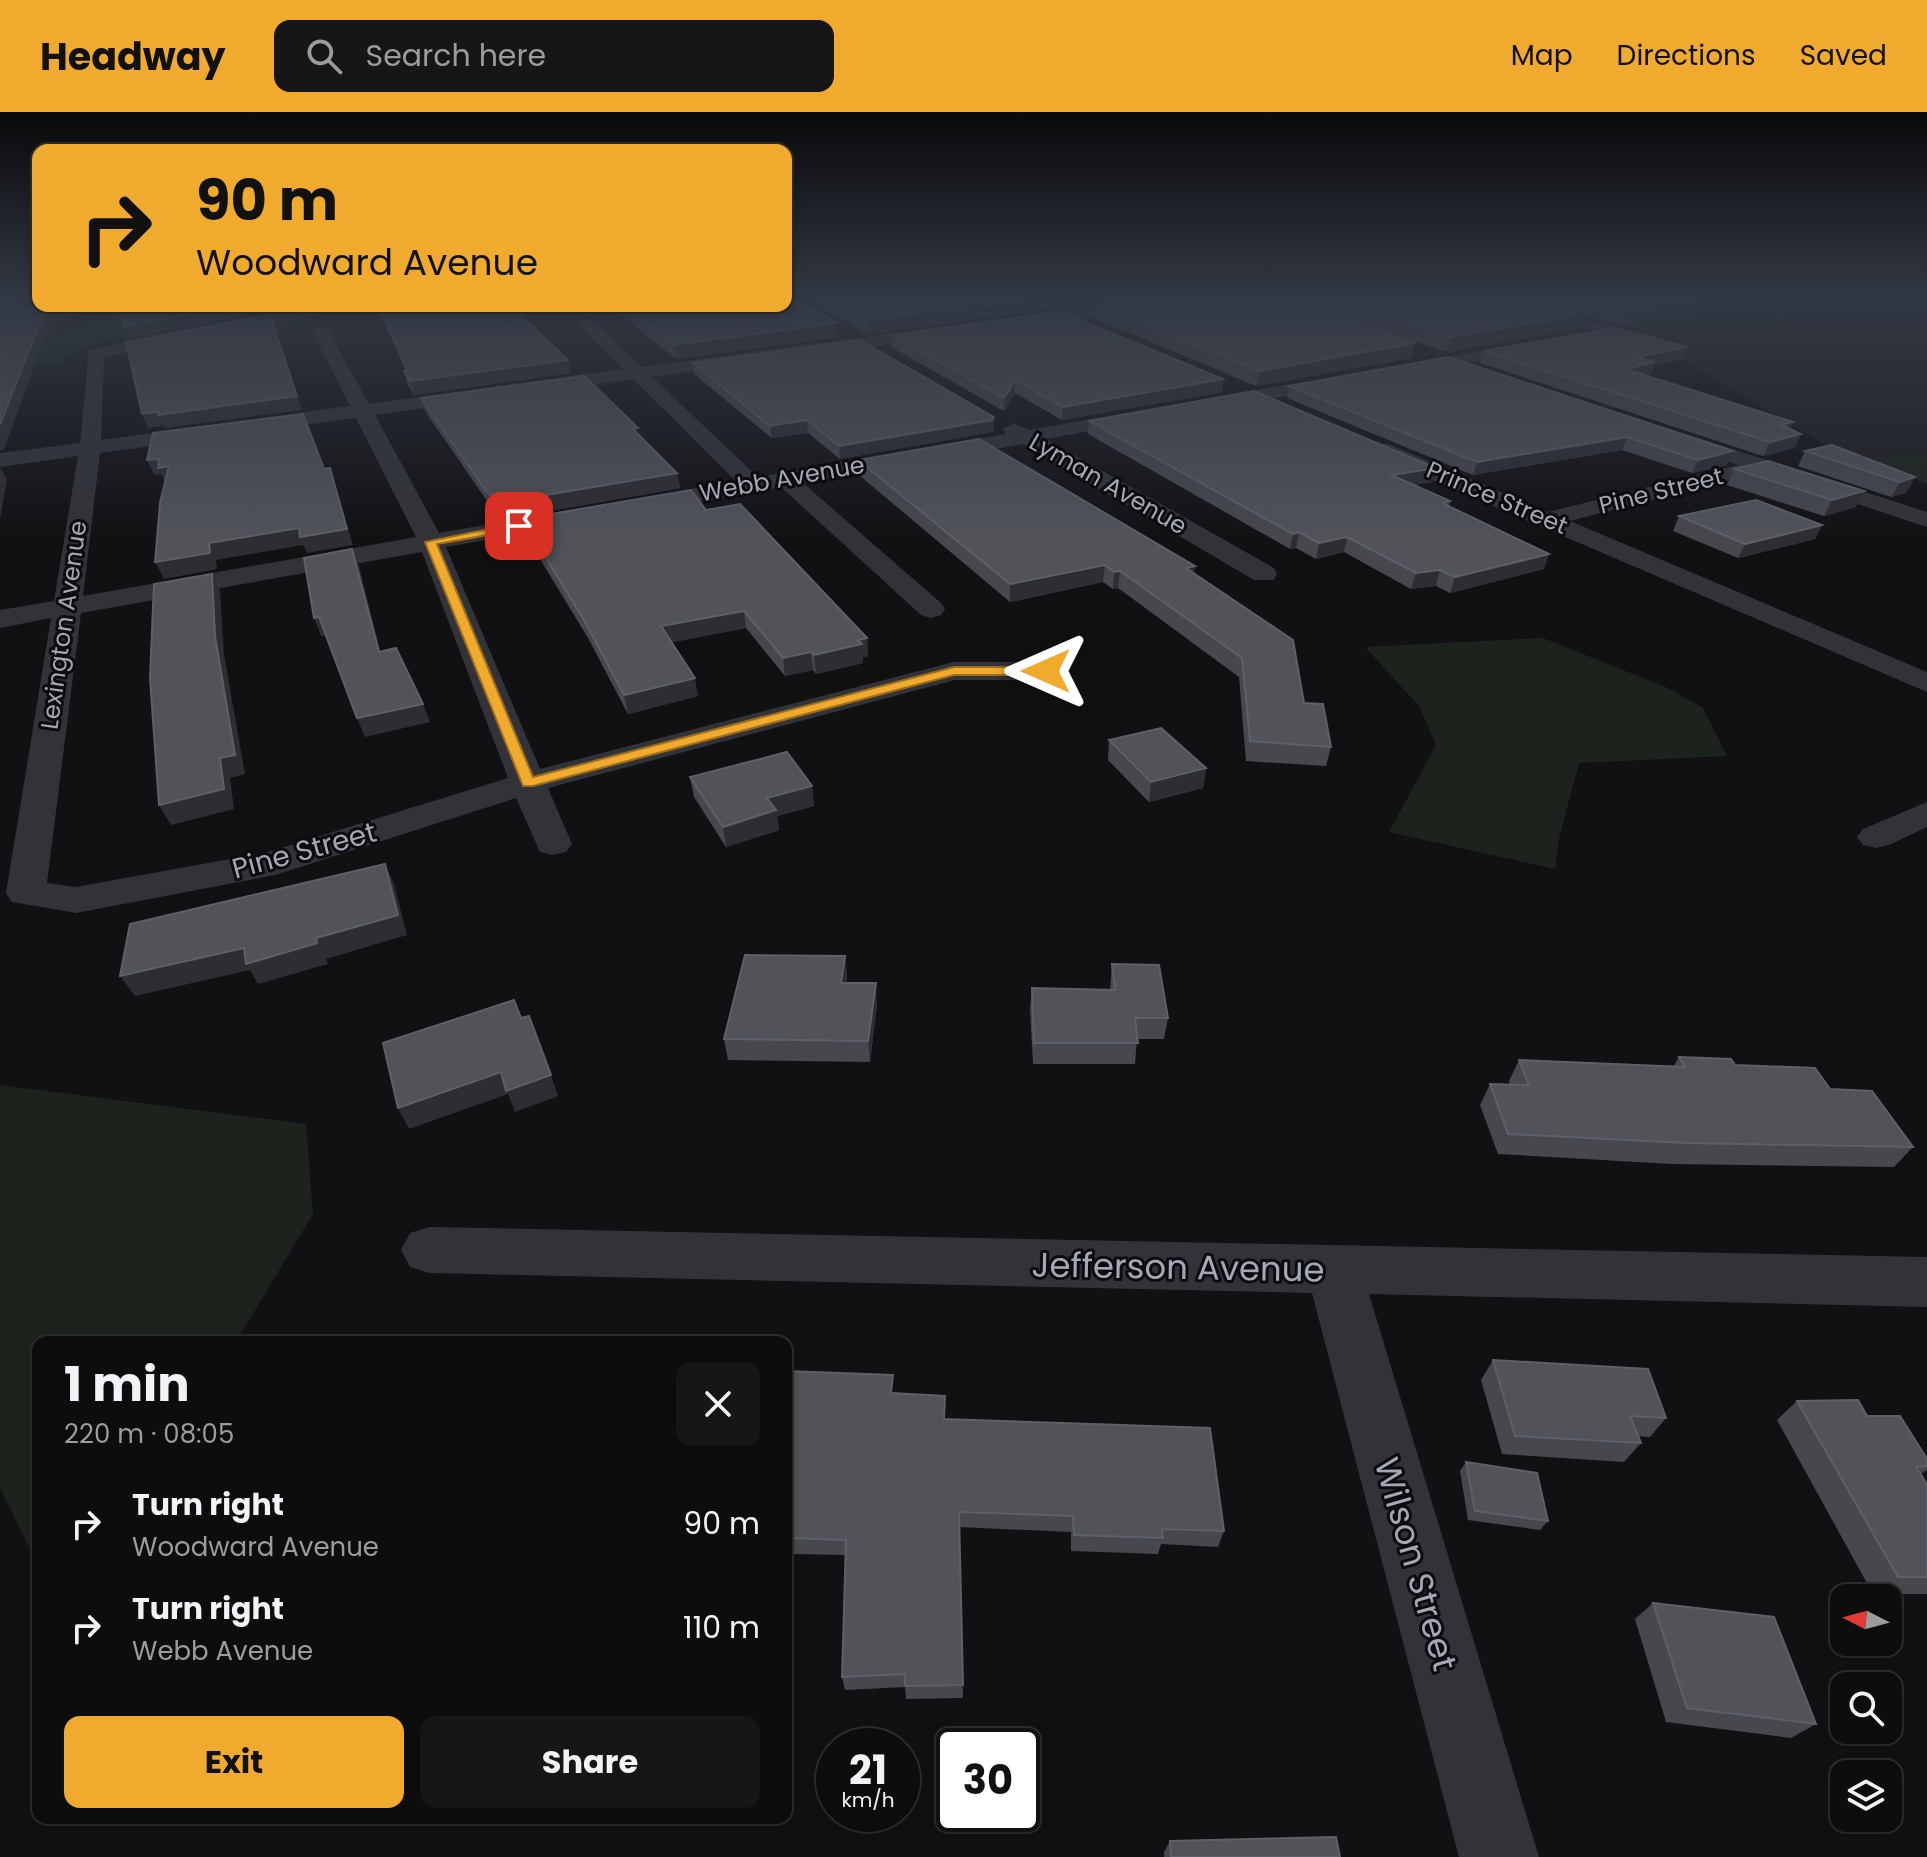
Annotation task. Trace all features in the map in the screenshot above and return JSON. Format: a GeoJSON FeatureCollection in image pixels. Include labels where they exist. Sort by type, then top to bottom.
{"type":"FeatureCollection","features":[{"type":"Feature","properties":{"kind":"street","name":"Lexington Avenue"},"geometry":{"type":"LineString","coordinates":[[76,900],[13,892],[67,604],[90,448],[94,378]]}},
{"type":"Feature","properties":{"kind":"street"},"geometry":{"type":"LineString","coordinates":[[347,378],[431,542],[553,844]]}},
{"type":"Feature","properties":{"kind":"street"},"geometry":{"type":"LineString","coordinates":[[0,460],[601,378]]}},
{"type":"Feature","properties":{"kind":"street"},"geometry":{"type":"LineString","coordinates":[[639,378],[753,485]]}},
{"type":"Feature","properties":{"kind":"street","name":"Webb Avenue"},"geometry":{"type":"LineString","coordinates":[[0,619],[67,604],[1356,378]]}},
{"type":"Feature","properties":{"kind":"street"},"geometry":{"type":"LineString","coordinates":[[1213,379],[1299,415]]}},
{"type":"Feature","properties":{"kind":"street","name":"Lyman Avenue"},"geometry":{"type":"LineString","coordinates":[[997,420],[1264,574]]}},
{"type":"Feature","properties":{"kind":"street"},"geometry":{"type":"LineString","coordinates":[[1657,431],[1927,520]]}},
{"type":"Feature","properties":{"kind":"street","name":"Prince Street"},"geometry":{"type":"LineString","coordinates":[[1358,439],[1927,683]]}},
{"type":"Feature","properties":{"kind":"street","name":"Pine Street"},"geometry":{"type":"LineString","coordinates":[[1550,519],[1805,455]]}},
{"type":"Feature","properties":{"kind":"street"},"geometry":{"type":"LineString","coordinates":[[784,478],[931,609]]}},
{"type":"Feature","properties":{"kind":"street","name":"Pine Street"},"geometry":{"type":"LineString","coordinates":[[76,900],[275,863],[528,783],[954,671],[1046,671]]}},
{"type":"Feature","properties":{"kind":"street"},"geometry":{"type":"LineString","coordinates":[[1876,837],[1927,813]]}},
{"type":"Feature","properties":{"kind":"street","name":"Jefferson Avenue"},"geometry":{"type":"LineString","coordinates":[[429,1250],[1927,1282]]}},
{"type":"Feature","properties":{"kind":"street","name":"Wilson Street"},"geometry":{"type":"LineString","coordinates":[[1334,1271],[1499,1857]]}},
{"type":"Feature","properties":{"kind":"shaded area"},"geometry":{"type":"Polygon","coordinates":[[[1715,378],[1927,378],[1927,468],[1862,467],[1715,378]]]}},
{"type":"Feature","properties":{"kind":"shaded area"},"geometry":{"type":"Polygon","coordinates":[[[1927,456],[1927,484],[1869,457],[1927,456]]]}},
{"type":"Feature","properties":{"kind":"shaded area"},"geometry":{"type":"Polygon","coordinates":[[[1543,638],[1668,688],[1703,708],[1727,756],[1579,763],[1559,839],[1555,869],[1389,832],[1436,745],[1419,706],[1365,647],[1543,638]]]}},
{"type":"Feature","properties":{"kind":"shaded area"},"geometry":{"type":"Polygon","coordinates":[[[0,1085],[306,1124],[313,1214],[240,1336],[32,1336],[32,1553],[0,1488],[0,1085]]]}},
{"type":"Feature","properties":{"kind":"building"},"geometry":{"type":"Polygon","coordinates":[[[0,378],[18,378],[0,425],[0,378]]]}},
{"type":"Feature","properties":{"kind":"building"},"geometry":{"type":"Polygon","coordinates":[[[134,378],[291,378],[297,396],[158,415],[158,412],[142,414],[134,378]]]}},
{"type":"Feature","properties":{"kind":"building"},"geometry":{"type":"Polygon","coordinates":[[[566,378],[587,378],[638,428],[633,429],[677,473],[511,501],[506,492],[489,495],[421,398],[566,378]]]}},
{"type":"Feature","properties":{"kind":"building"},"geometry":{"type":"Polygon","coordinates":[[[712,378],[927,378],[994,417],[992,420],[839,446],[807,420],[770,426],[712,378]]]}},
{"type":"Feature","properties":{"kind":"building"},"geometry":{"type":"Polygon","coordinates":[[[969,378],[1223,379],[1063,407],[1015,380],[1004,398],[969,378]]]}},
{"type":"Feature","properties":{"kind":"building"},"geometry":{"type":"Polygon","coordinates":[[[1330,378],[1513,378],[1733,451],[1698,460],[1627,437],[1477,462],[1289,386],[1330,378]]]}},
{"type":"Feature","properties":{"kind":"building"},"geometry":{"type":"Polygon","coordinates":[[[1570,378],[1655,378],[1793,422],[1781,425],[1801,434],[1770,442],[1570,378]]]}},
{"type":"Feature","properties":{"kind":"building"},"geometry":{"type":"Polygon","coordinates":[[[1254,391],[1436,468],[1391,475],[1450,501],[1442,503],[1549,554],[1455,577],[1440,570],[1416,573],[1347,537],[1319,543],[1299,532],[1293,534],[1089,421],[1254,391]]]}},
{"type":"Feature","properties":{"kind":"building"},"geometry":{"type":"Polygon","coordinates":[[[303,414],[324,469],[330,468],[347,529],[300,537],[299,528],[209,543],[210,553],[155,562],[160,503],[169,466],[158,468],[159,459],[147,460],[153,433],[303,414]]]}},
{"type":"Feature","properties":{"kind":"building"},"geometry":{"type":"Polygon","coordinates":[[[979,439],[1195,566],[1186,568],[1293,640],[1304,703],[1323,704],[1331,747],[1250,741],[1242,658],[1120,571],[1114,572],[1105,565],[1010,584],[858,460],[979,439]]]}},
{"type":"Feature","properties":{"kind":"building"},"geometry":{"type":"Polygon","coordinates":[[[1832,445],[1915,477],[1900,482],[1805,451],[1832,445]]]}},
{"type":"Feature","properties":{"kind":"building"},"geometry":{"type":"Polygon","coordinates":[[[1768,461],[1864,491],[1832,500],[1734,469],[1768,461]]]}},
{"type":"Feature","properties":{"kind":"building"},"geometry":{"type":"Polygon","coordinates":[[[691,490],[706,510],[740,504],[867,638],[858,640],[862,644],[814,655],[811,652],[783,658],[744,611],[661,626],[695,678],[624,695],[584,620],[522,519],[691,490]]]}},
{"type":"Feature","properties":{"kind":"building"},"geometry":{"type":"Polygon","coordinates":[[[1756,500],[1822,525],[1745,544],[1679,516],[1756,500]]]}},
{"type":"Feature","properties":{"kind":"building"},"geometry":{"type":"Polygon","coordinates":[[[352,549],[379,652],[396,648],[423,704],[357,718],[319,617],[314,618],[304,558],[352,549]]]}},
{"type":"Feature","properties":{"kind":"building"},"geometry":{"type":"Polygon","coordinates":[[[212,574],[215,636],[235,755],[220,758],[224,789],[159,805],[150,678],[154,584],[212,574]]]}},
{"type":"Feature","properties":{"kind":"building"},"geometry":{"type":"Polygon","coordinates":[[[1161,728],[1206,768],[1151,782],[1109,740],[1161,728]]]}},
{"type":"Feature","properties":{"kind":"building"},"geometry":{"type":"Polygon","coordinates":[[[787,752],[812,786],[767,798],[776,810],[723,827],[690,777],[787,752]]]}},
{"type":"Feature","properties":{"kind":"building"},"geometry":{"type":"Polygon","coordinates":[[[385,864],[398,915],[316,938],[317,943],[246,964],[244,948],[120,976],[130,924],[385,864]]]}},
{"type":"Feature","properties":{"kind":"building"},"geometry":{"type":"Polygon","coordinates":[[[745,955],[845,956],[841,983],[876,983],[868,1041],[724,1039],[745,955]]]}},
{"type":"Feature","properties":{"kind":"building"},"geometry":{"type":"Polygon","coordinates":[[[1112,964],[1159,965],[1168,1018],[1135,1018],[1138,1043],[1034,1043],[1032,988],[1115,990],[1112,964]]]}},
{"type":"Feature","properties":{"kind":"building"},"geometry":{"type":"Polygon","coordinates":[[[514,1000],[521,1018],[529,1016],[551,1075],[506,1091],[501,1072],[398,1108],[383,1043],[514,1000]]]}},
{"type":"Feature","properties":{"kind":"building"},"geometry":{"type":"Polygon","coordinates":[[[1679,1057],[1731,1059],[1735,1065],[1815,1068],[1830,1089],[1872,1091],[1913,1147],[1686,1143],[1508,1134],[1490,1084],[1529,1085],[1519,1060],[1685,1067],[1679,1057]]]}},
{"type":"Feature","properties":{"kind":"building"},"geometry":{"type":"Polygon","coordinates":[[[1493,1360],[1648,1369],[1666,1418],[1630,1416],[1641,1443],[1515,1436],[1493,1360]]]}},
{"type":"Feature","properties":{"kind":"building"},"geometry":{"type":"Polygon","coordinates":[[[792,1371],[893,1375],[891,1393],[945,1396],[944,1419],[1210,1428],[1224,1531],[1162,1529],[1163,1538],[1074,1535],[1073,1516],[959,1512],[963,1685],[905,1686],[905,1674],[842,1677],[846,1540],[792,1538],[792,1371]]]}},
{"type":"Feature","properties":{"kind":"building"},"geometry":{"type":"Polygon","coordinates":[[[1858,1400],[1867,1416],[1900,1416],[1927,1459],[1927,1466],[1916,1467],[1927,1484],[1927,1577],[1898,1577],[1797,1401],[1858,1400]]]}},
{"type":"Feature","properties":{"kind":"building"},"geometry":{"type":"Polygon","coordinates":[[[1466,1462],[1537,1473],[1548,1521],[1475,1511],[1466,1462]]]}},
{"type":"Feature","properties":{"kind":"building"},"geometry":{"type":"Polygon","coordinates":[[[1653,1603],[1774,1617],[1816,1724],[1687,1708],[1653,1603]]]}},
{"type":"Feature","properties":{"kind":"building"},"geometry":{"type":"Polygon","coordinates":[[[1336,1837],[1340,1857],[1171,1857],[1170,1841],[1336,1837]]]}},
{"type":"Feature","properties":{"kind":"route"},"geometry":{"type":"LineString","coordinates":[[519,526],[431,542],[528,783],[954,671],[1046,671]]}}]}
